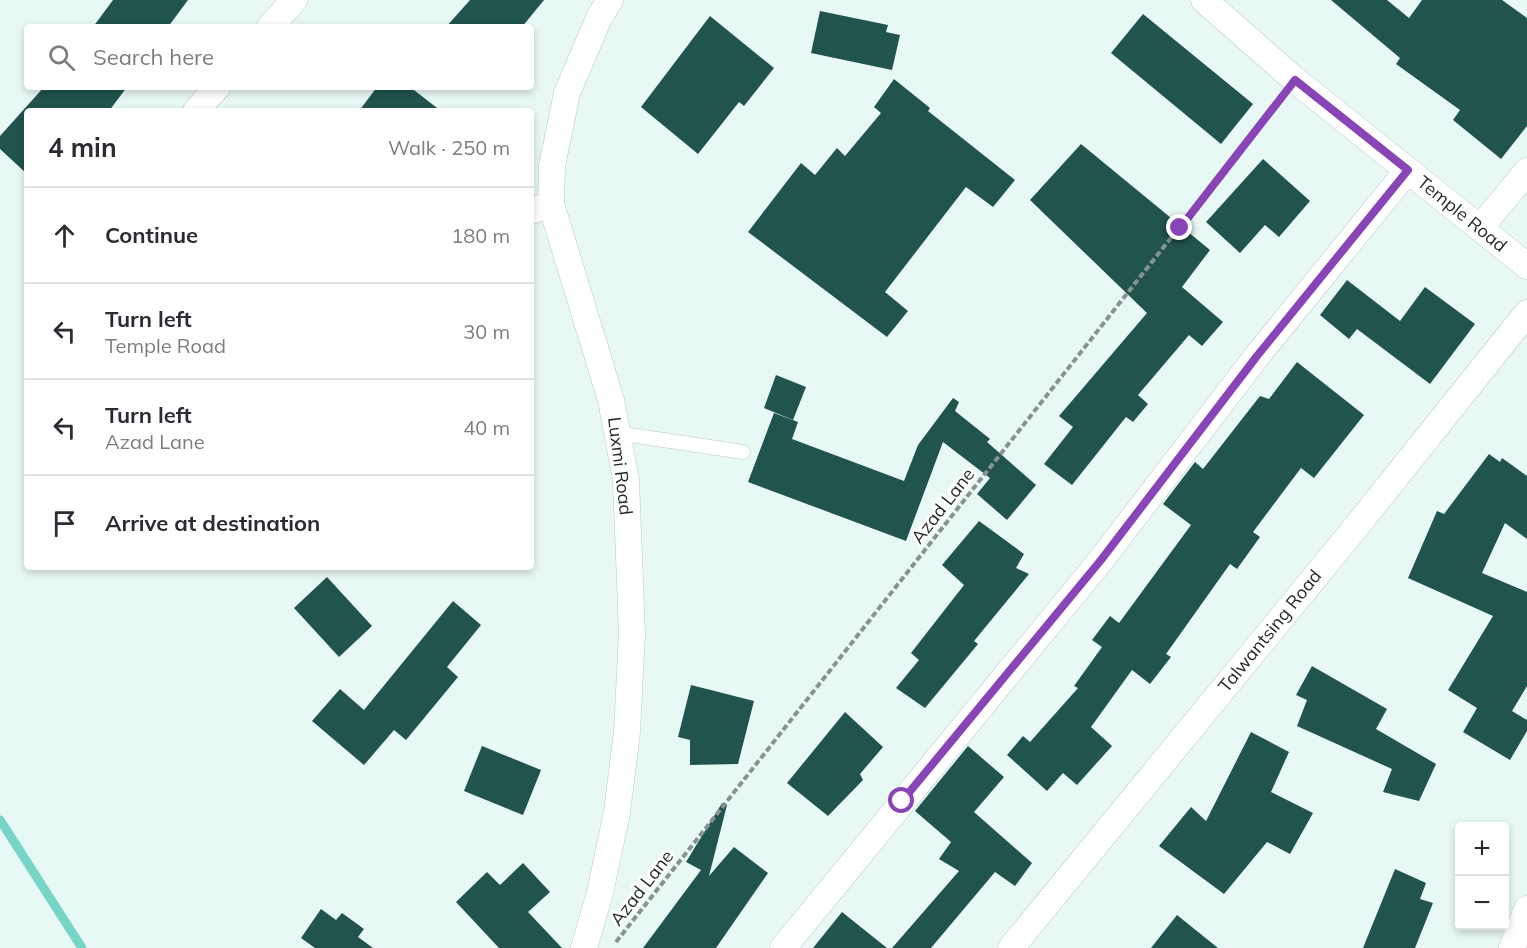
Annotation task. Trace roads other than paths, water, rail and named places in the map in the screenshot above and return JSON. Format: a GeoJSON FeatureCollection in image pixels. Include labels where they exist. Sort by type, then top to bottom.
{"type":"FeatureCollection","features":[{"type":"Feature","properties":{"kind":"street"},"geometry":{"type":"LineString","coordinates":[[273,24],[294,0]]}},
{"type":"Feature","properties":{"kind":"street","name":"Luxmi Road"},"geometry":{"type":"LineString","coordinates":[[584,948],[600,893],[617,812],[627,732],[632,634],[626,480],[611,400],[541,208],[567,93],[599,18],[610,0]]}},
{"type":"Feature","properties":{"kind":"street","name":"Temple Road"},"geometry":{"type":"LineString","coordinates":[[1204,0],[1295,80],[1527,266]]}},
{"type":"Feature","properties":{"kind":"street"},"geometry":{"type":"LineString","coordinates":[[199,108],[214,90]]}},
{"type":"Feature","properties":{"kind":"street"},"geometry":{"type":"LineString","coordinates":[[783,948],[1101,560],[1257,356],[1408,170]]}},
{"type":"Feature","properties":{"kind":"street"},"geometry":{"type":"LineString","coordinates":[[1480,228],[1527,171]]}},
{"type":"Feature","properties":{"kind":"street","name":"Talwantsing Road"},"geometry":{"type":"LineString","coordinates":[[1011,948],[1349,536],[1527,313]]}},
{"type":"Feature","properties":{"kind":"street"},"geometry":{"type":"LineString","coordinates":[[1512,948],[1527,909]]}},
{"type":"Feature","properties":{"kind":"lane"},"geometry":{"type":"LineString","coordinates":[[617,433],[743,452]]}},
{"type":"Feature","properties":{"kind":"waterway"},"geometry":{"type":"LineString","coordinates":[[0,820],[82,948]]}}]}
